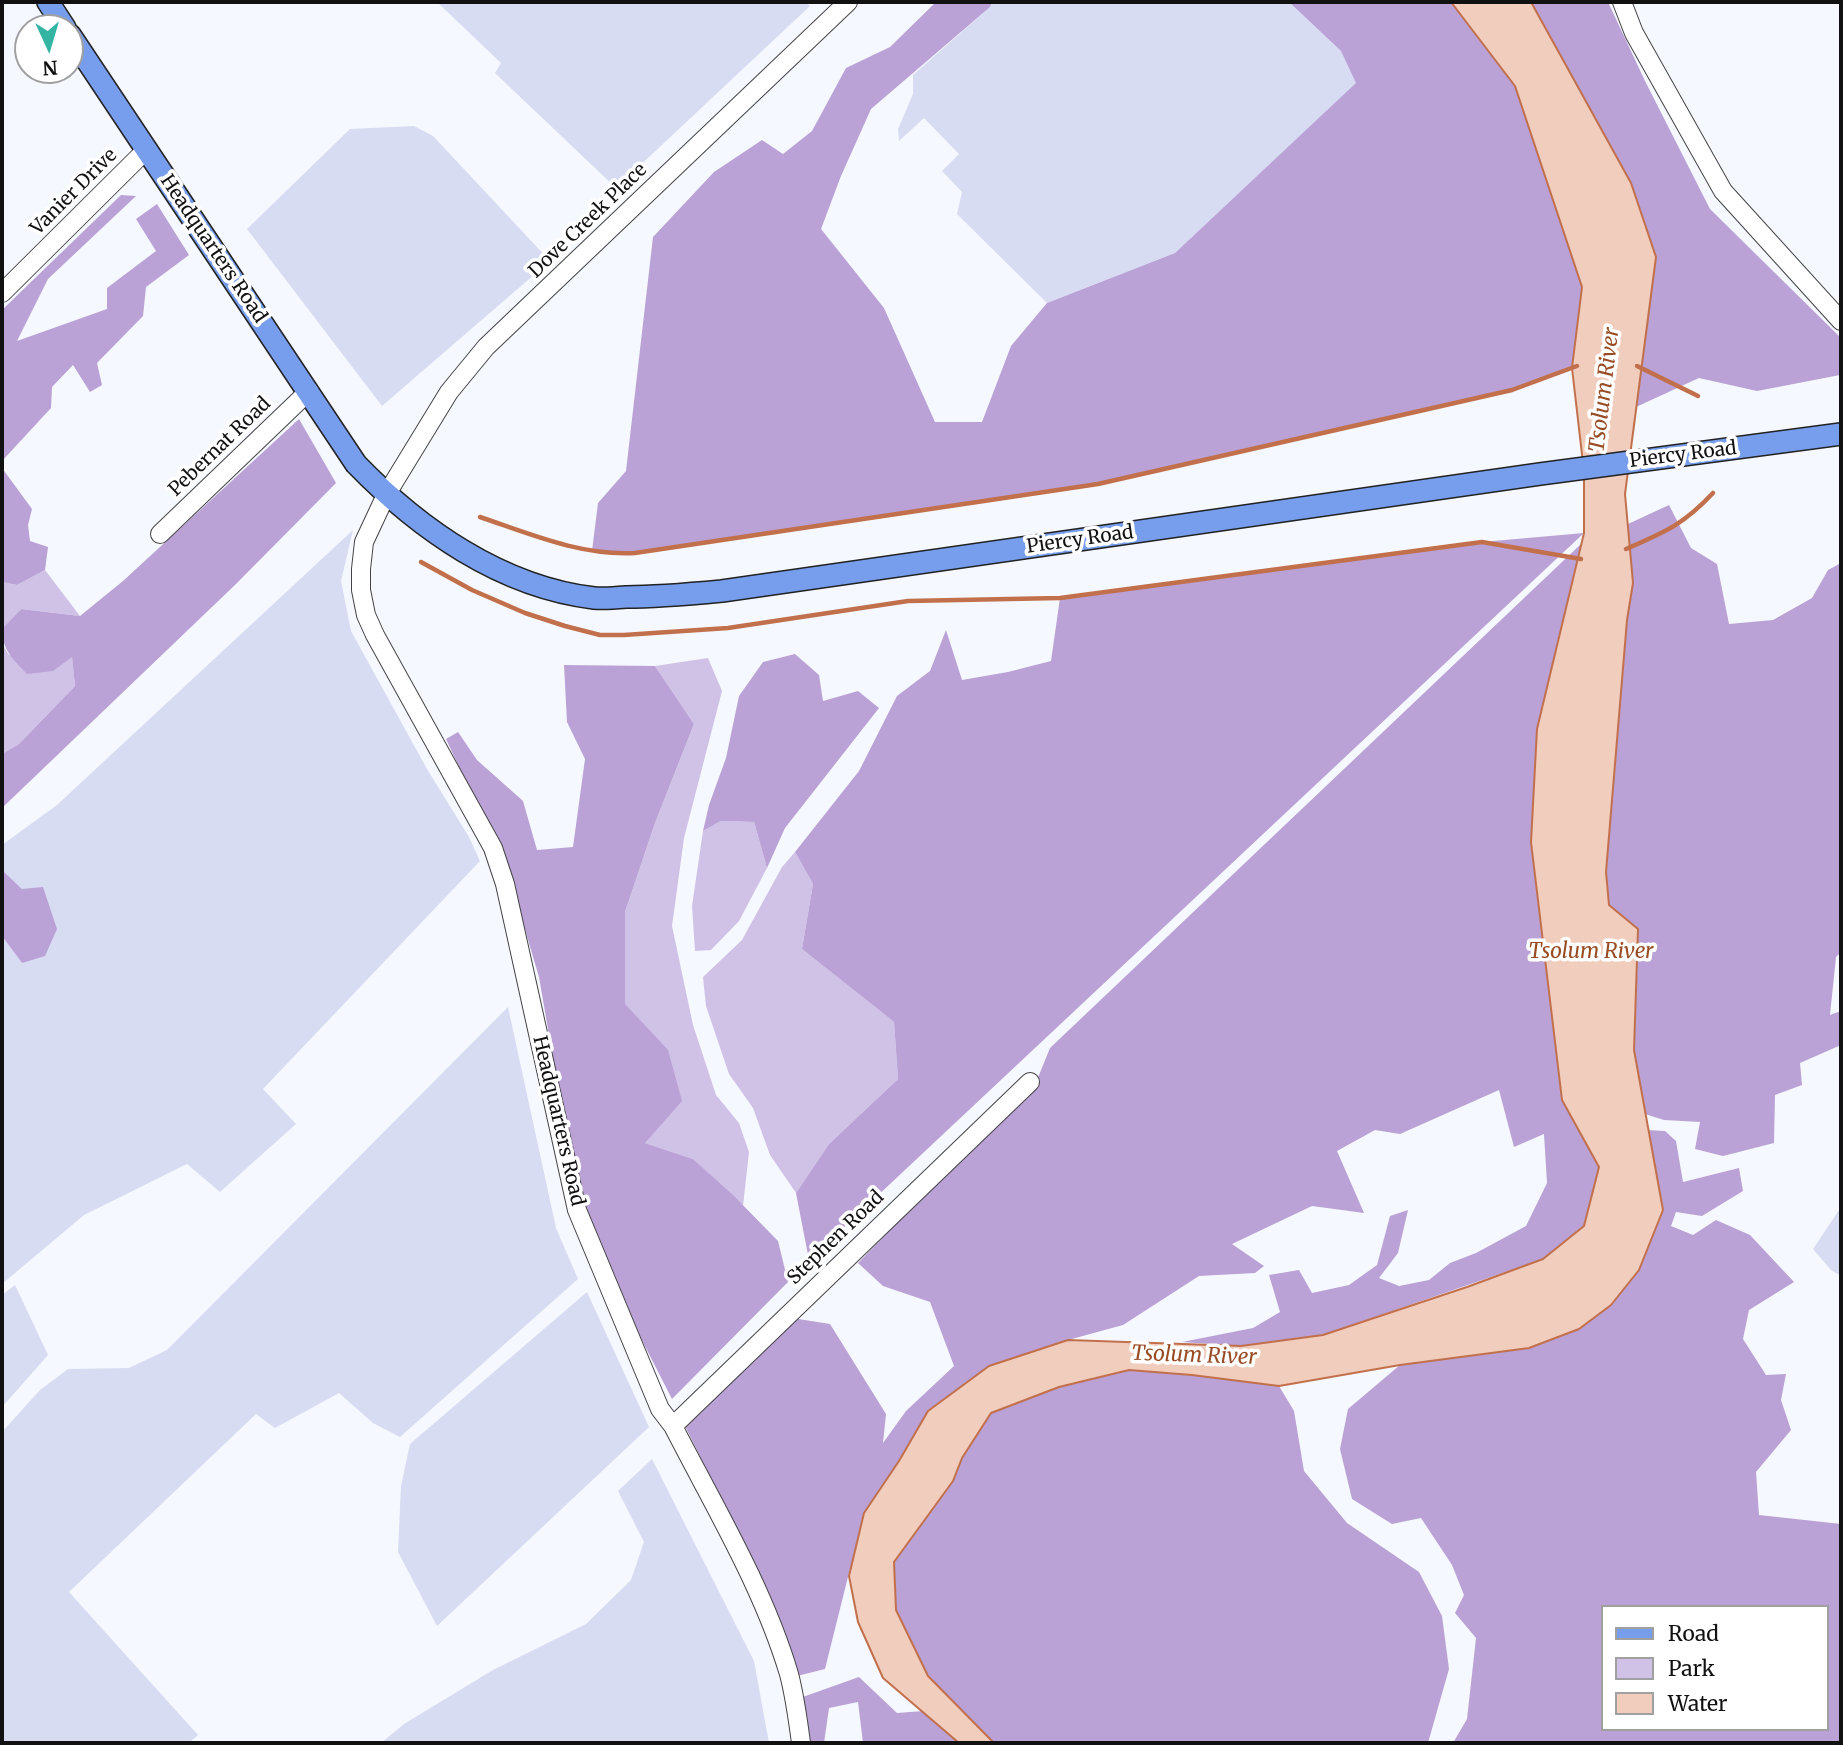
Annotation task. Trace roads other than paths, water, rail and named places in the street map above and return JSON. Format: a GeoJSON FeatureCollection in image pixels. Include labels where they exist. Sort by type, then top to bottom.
{"type":"FeatureCollection","features":[{"type":"Feature","properties":{"kind":"main road","name":"Headquarters Road"},"geometry":{"type":"LineString","coordinates":[[84,56],[356,464]]}},
{"type":"Feature","properties":{"kind":"main road","name":"Piercy Road"},"geometry":{"type":"LineString","coordinates":[[356,464],[387,495],[447,542],[491,566],[536,586],[594,598],[608,598],[722,591],[1646,459],[1841,434]]}},
{"type":"Feature","properties":{"kind":"street","name":"Dove Creek Place"},"geometry":{"type":"LineString","coordinates":[[387,495],[449,392],[486,347],[848,2]]}},
{"type":"Feature","properties":{"kind":"street"},"geometry":{"type":"LineString","coordinates":[[1622,2],[1634,33],[1723,191],[1841,321]]}},
{"type":"Feature","properties":{"kind":"street","name":"Vanier Drive"},"geometry":{"type":"LineString","coordinates":[[2,293],[146,150]]}},
{"type":"Feature","properties":{"kind":"street","name":"Pebernat Road"},"geometry":{"type":"LineString","coordinates":[[160,534],[309,391]]}},
{"type":"Feature","properties":{"kind":"street","name":"Headquarters Road"},"geometry":{"type":"LineString","coordinates":[[387,495],[364,542],[360,569],[366,615],[396,677],[493,848],[505,884],[577,1210],[660,1409],[673,1426],[740,1556],[775,1633],[789,1676],[801,1743]]}},
{"type":"Feature","properties":{"kind":"street","name":"Stephen Road"},"geometry":{"type":"LineString","coordinates":[[673,1426],[1030,1082]]}},
{"type":"Feature","properties":{"kind":"water","name":"Tsolum River"},"geometry":{"type":"Polygon","coordinates":[[[1451,2],[1531,2],[1631,183],[1656,257],[1625,494],[1633,583],[1627,620],[1606,872],[1609,905],[1638,929],[1634,1050],[1663,1210],[1639,1270],[1611,1305],[1579,1329],[1529,1348],[1400,1365],[1279,1386],[1129,1370],[1059,1387],[991,1413],[962,1458],[953,1481],[894,1562],[896,1610],[928,1676],[994,1743],[959,1743],[883,1678],[858,1622],[849,1576],[864,1513],[928,1411],[989,1366],[1068,1340],[1241,1346],[1323,1335],[1543,1259],[1584,1226],[1599,1167],[1562,1100],[1531,842],[1537,729],[1584,533],[1584,472],[1572,368],[1582,287],[1515,86],[1451,2]]]}},
{"type":"Feature","properties":{"kind":"waterway"},"geometry":{"type":"LineString","coordinates":[[480,517],[575,547],[635,553],[1098,484],[1512,390],[1577,366]]}},
{"type":"Feature","properties":{"kind":"waterway"},"geometry":{"type":"LineString","coordinates":[[1637,366],[1698,396]]}},
{"type":"Feature","properties":{"kind":"waterway"},"geometry":{"type":"LineString","coordinates":[[1626,549],[1673,527],[1713,493]]}},
{"type":"Feature","properties":{"kind":"waterway"},"geometry":{"type":"LineString","coordinates":[[421,562],[472,590],[525,613],[600,635],[624,635],[728,628],[908,601],[1060,598],[1482,542],[1581,559]]}}]}
